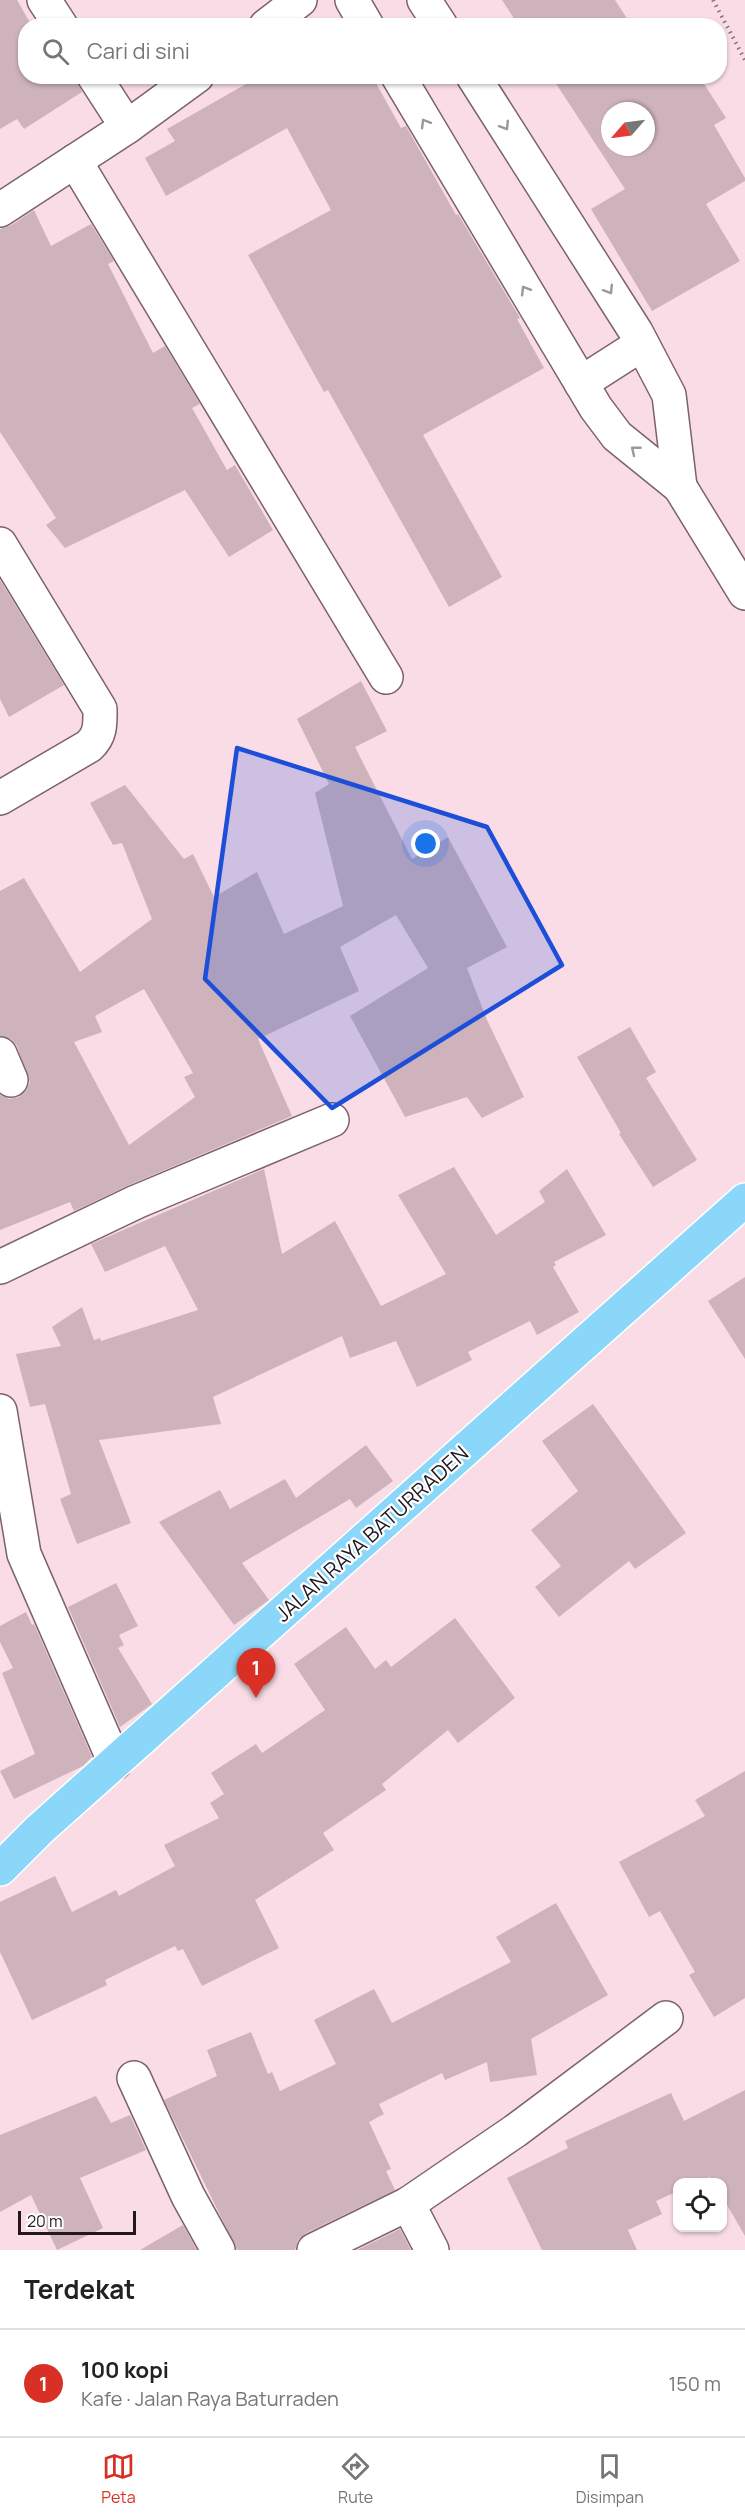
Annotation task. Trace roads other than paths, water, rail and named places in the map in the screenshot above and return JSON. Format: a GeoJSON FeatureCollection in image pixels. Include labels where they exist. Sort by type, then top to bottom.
{"type":"FeatureCollection","features":[{"type":"Feature","properties":{"kind":"main road","name":"JALAN RAYA BATURRADEN"},"geometry":{"type":"LineString","coordinates":[[0,1869],[115,1762],[745,1200]]}},
{"type":"Feature","properties":{"kind":"street"},"geometry":{"type":"LineString","coordinates":[[44,0],[56,18]]}},
{"type":"Feature","properties":{"kind":"street"},"geometry":{"type":"LineString","coordinates":[[276,18],[300,0]]}},
{"type":"Feature","properties":{"kind":"street"},"geometry":{"type":"LineString","coordinates":[[352,0],[362,18]]}},
{"type":"Feature","properties":{"kind":"street"},"geometry":{"type":"LineString","coordinates":[[424,0],[436,18]]}},
{"type":"Feature","properties":{"kind":"street"},"geometry":{"type":"LineString","coordinates":[[99,84],[128,127]]}},
{"type":"Feature","properties":{"kind":"street"},"geometry":{"type":"LineString","coordinates":[[0,210],[128,127],[185,84]]}},
{"type":"Feature","properties":{"kind":"street"},"geometry":{"type":"LineString","coordinates":[[403,84],[581,383],[617,436],[680,487],[745,593]]}},
{"type":"Feature","properties":{"kind":"street"},"geometry":{"type":"LineString","coordinates":[[478,84],[642,344],[669,395],[680,487]]}},
{"type":"Feature","properties":{"kind":"street"},"geometry":{"type":"LineString","coordinates":[[75,160],[386,677]]}},
{"type":"Feature","properties":{"kind":"street"},"geometry":{"type":"LineString","coordinates":[[581,383],[642,344]]}},
{"type":"Feature","properties":{"kind":"street"},"geometry":{"type":"LineString","coordinates":[[0,544],[100,709],[97,738],[90,746],[0,798]]}},
{"type":"Feature","properties":{"kind":"street"},"geometry":{"type":"LineString","coordinates":[[0,1267],[136,1202],[332,1120]]}},
{"type":"Feature","properties":{"kind":"street"},"geometry":{"type":"LineString","coordinates":[[0,1411],[24,1554],[115,1762]]}},
{"type":"Feature","properties":{"kind":"street"},"geometry":{"type":"LineString","coordinates":[[314,2250],[408,2204],[515,2131],[666,2018]]}},
{"type":"Feature","properties":{"kind":"street"},"geometry":{"type":"LineString","coordinates":[[135,2078],[188,2196],[218,2250]]}},
{"type":"Feature","properties":{"kind":"street"},"geometry":{"type":"LineString","coordinates":[[408,2204],[432,2250]]}},
{"type":"Feature","properties":{"kind":"place","name":"100 kopi"},"geometry":{"type":"Point","coordinates":[256,1698]}}]}
